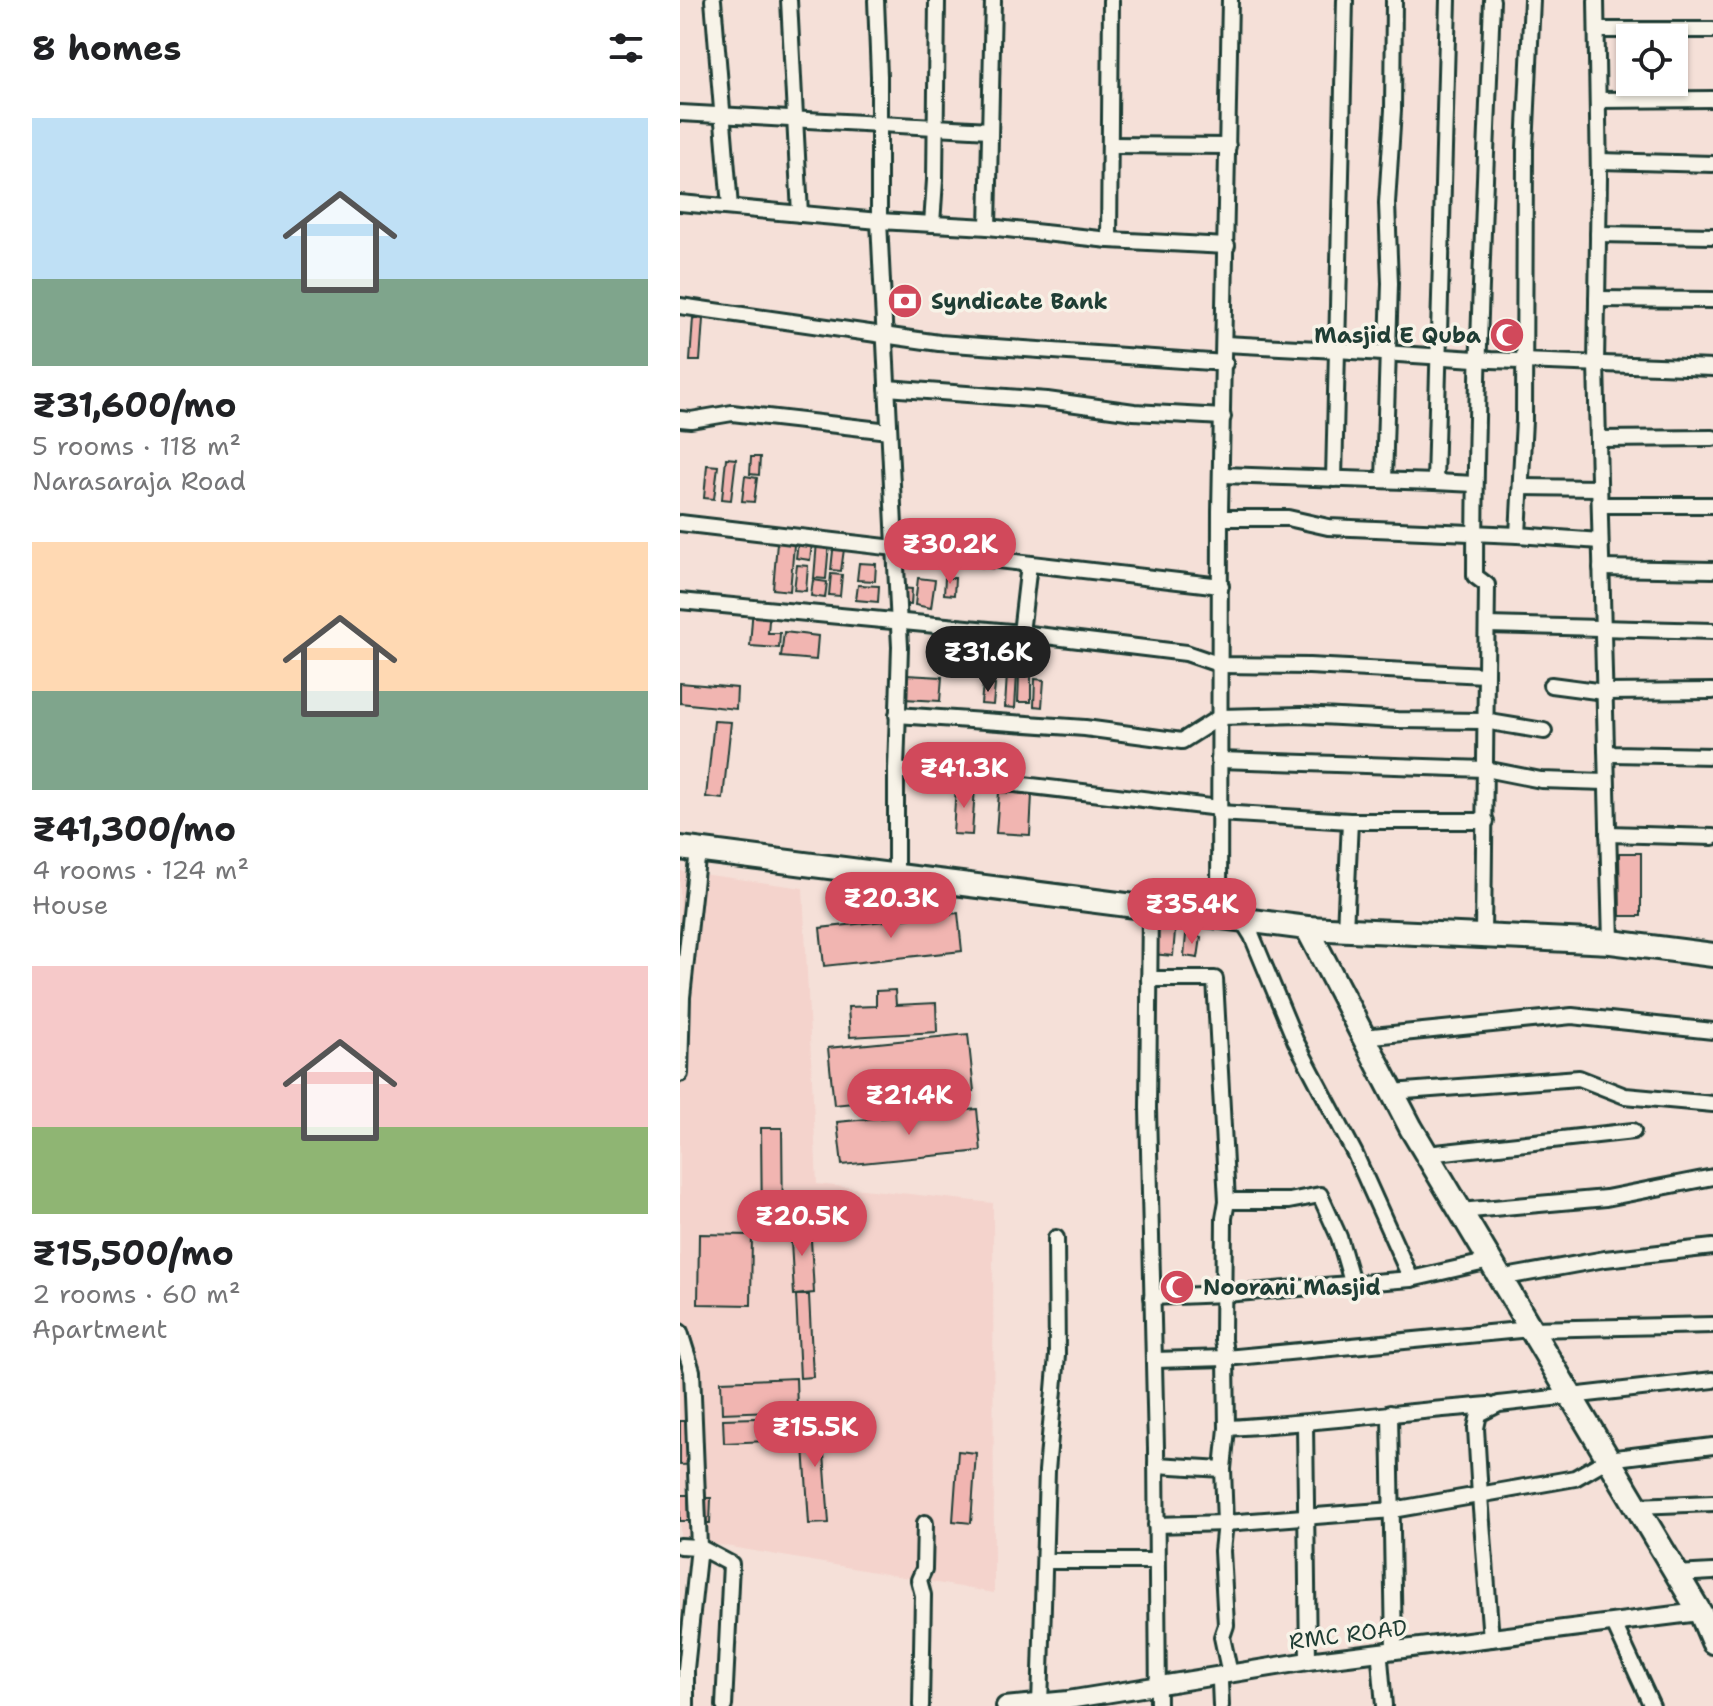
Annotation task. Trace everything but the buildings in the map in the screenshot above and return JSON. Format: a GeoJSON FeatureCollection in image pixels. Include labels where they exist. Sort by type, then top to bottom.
{"type":"FeatureCollection","features":[{"type":"Feature","properties":{"kind":"main road"},"geometry":{"type":"LineString","coordinates":[[689,849],[1307,928],[1611,942],[1713,955]]}},
{"type":"Feature","properties":{"kind":"main road"},"geometry":{"type":"LineString","coordinates":[[1307,928],[1427,1154],[1707,1626]]}},
{"type":"Feature","properties":{"kind":"street"},"geometry":{"type":"LineString","coordinates":[[713,0],[730,207]]}},
{"type":"Feature","properties":{"kind":"street"},"geometry":{"type":"LineString","coordinates":[[789,0],[800,214]]}},
{"type":"Feature","properties":{"kind":"street"},"geometry":{"type":"LineString","coordinates":[[876,0],[879,221],[899,621],[896,876]]}},
{"type":"Feature","properties":{"kind":"street"},"geometry":{"type":"LineString","coordinates":[[932,224],[937,0]]}},
{"type":"Feature","properties":{"kind":"street"},"geometry":{"type":"LineString","coordinates":[[988,227],[993,0]]}},
{"type":"Feature","properties":{"kind":"street"},"geometry":{"type":"LineString","coordinates":[[1109,240],[1111,0]]}},
{"type":"Feature","properties":{"kind":"street"},"geometry":{"type":"LineString","coordinates":[[1219,917],[1221,518],[1230,0]]}},
{"type":"Feature","properties":{"kind":"street"},"geometry":{"type":"LineString","coordinates":[[1334,479],[1345,0]]}},
{"type":"Feature","properties":{"kind":"street"},"geometry":{"type":"LineString","coordinates":[[1384,480],[1390,283],[1387,203],[1393,110],[1394,0]]}},
{"type":"Feature","properties":{"kind":"street"},"geometry":{"type":"LineString","coordinates":[[1435,482],[1448,0]]}},
{"type":"Feature","properties":{"kind":"street"},"geometry":{"type":"LineString","coordinates":[[1483,936],[1487,585],[1475,576],[1475,484],[1492,0]]}},
{"type":"Feature","properties":{"kind":"street"},"geometry":{"type":"LineString","coordinates":[[1518,535],[1522,487],[1525,148],[1532,0]]}},
{"type":"Feature","properties":{"kind":"street"},"geometry":{"type":"LineString","coordinates":[[1596,0],[1599,161],[1596,364],[1611,942]]}},
{"type":"Feature","properties":{"kind":"street"},"geometry":{"type":"LineString","coordinates":[[1597,30],[1713,30]]}},
{"type":"Feature","properties":{"kind":"street"},"geometry":{"type":"LineString","coordinates":[[1598,100],[1713,99]]}},
{"type":"Feature","properties":{"kind":"street"},"geometry":{"type":"LineString","coordinates":[[680,113],[990,130]]}},
{"type":"Feature","properties":{"kind":"street"},"geometry":{"type":"LineString","coordinates":[[1110,145],[1228,146]]}},
{"type":"Feature","properties":{"kind":"street"},"geometry":{"type":"LineString","coordinates":[[1599,161],[1713,164]]}},
{"type":"Feature","properties":{"kind":"street"},"geometry":{"type":"LineString","coordinates":[[680,203],[879,221],[988,227],[1109,240],[1227,246]]}},
{"type":"Feature","properties":{"kind":"street"},"geometry":{"type":"LineString","coordinates":[[1598,234],[1713,236]]}},
{"type":"Feature","properties":{"kind":"street"},"geometry":{"type":"LineString","coordinates":[[1597,299],[1713,300]]}},
{"type":"Feature","properties":{"kind":"street"},"geometry":{"type":"LineString","coordinates":[[680,306],[939,343],[1225,363]]}},
{"type":"Feature","properties":{"kind":"street"},"geometry":{"type":"LineString","coordinates":[[1225,344],[1478,359],[1713,368]]}},
{"type":"Feature","properties":{"kind":"street"},"geometry":{"type":"LineString","coordinates":[[887,388],[1047,400],[1134,412],[1223,417]]}},
{"type":"Feature","properties":{"kind":"street"},"geometry":{"type":"LineString","coordinates":[[680,419],[732,413],[889,431]]}},
{"type":"Feature","properties":{"kind":"street"},"geometry":{"type":"LineString","coordinates":[[1598,439],[1713,438]]}},
{"type":"Feature","properties":{"kind":"street"},"geometry":{"type":"LineString","coordinates":[[1222,475],[1475,484]]}},
{"type":"Feature","properties":{"kind":"street"},"geometry":{"type":"LineString","coordinates":[[1522,487],[1599,488]]}},
{"type":"Feature","properties":{"kind":"street"},"geometry":{"type":"LineString","coordinates":[[1600,505],[1713,505]]}},
{"type":"Feature","properties":{"kind":"street"},"geometry":{"type":"LineString","coordinates":[[1221,518],[1288,518],[1328,527],[1600,541]]}},
{"type":"Feature","properties":{"kind":"street"},"geometry":{"type":"LineString","coordinates":[[680,523],[1221,586]]}},
{"type":"Feature","properties":{"kind":"street"},"geometry":{"type":"LineString","coordinates":[[1021,633],[1029,564]]}},
{"type":"Feature","properties":{"kind":"street"},"geometry":{"type":"LineString","coordinates":[[1601,568],[1713,570]]}},
{"type":"Feature","properties":{"kind":"street"},"geometry":{"type":"LineString","coordinates":[[680,601],[1021,633],[1186,653],[1221,665],[1485,675]]}},
{"type":"Feature","properties":{"kind":"street"},"geometry":{"type":"LineString","coordinates":[[1487,625],[1713,631]]}},
{"type":"Feature","properties":{"kind":"street"},"geometry":{"type":"LineString","coordinates":[[1551,685],[1604,692],[1713,691]]}},
{"type":"Feature","properties":{"kind":"street"},"geometry":{"type":"LineString","coordinates":[[897,715],[1085,728],[1182,741],[1220,717],[1301,715],[1484,721],[1544,731]]}},
{"type":"Feature","properties":{"kind":"street"},"geometry":{"type":"LineString","coordinates":[[1606,750],[1613,754],[1713,756]]}},
{"type":"Feature","properties":{"kind":"street"},"geometry":{"type":"LineString","coordinates":[[1219,760],[1485,769],[1541,780],[1606,782]]}},
{"type":"Feature","properties":{"kind":"street"},"geometry":{"type":"LineString","coordinates":[[896,770],[1219,810],[1350,821],[1486,821]]}},
{"type":"Feature","properties":{"kind":"street"},"geometry":{"type":"LineString","coordinates":[[1345,930],[1350,821]]}},
{"type":"Feature","properties":{"kind":"street"},"geometry":{"type":"LineString","coordinates":[[1608,834],[1713,837]]}},
{"type":"Feature","properties":{"kind":"street"},"geometry":{"type":"LineString","coordinates":[[680,1074],[689,849]]}},
{"type":"Feature","properties":{"kind":"street"},"geometry":{"type":"LineString","coordinates":[[1150,908],[1157,1695]]}},
{"type":"Feature","properties":{"kind":"street"},"geometry":{"type":"LineString","coordinates":[[1242,920],[1252,936],[1295,1040],[1355,1154],[1411,1279]]}},
{"type":"Feature","properties":{"kind":"street"},"geometry":{"type":"LineString","coordinates":[[1149,979],[1215,979],[1227,1201],[1224,1218],[1223,1340],[1227,1428],[1222,1551],[1226,1625],[1222,1637],[1225,1678],[1221,1706]]}},
{"type":"Feature","properties":{"kind":"street"},"geometry":{"type":"LineString","coordinates":[[1363,1037],[1572,1016],[1713,1031]]}},
{"type":"Feature","properties":{"kind":"street"},"geometry":{"type":"LineString","coordinates":[[1392,1092],[1579,1078],[1625,1096],[1713,1104]]}},
{"type":"Feature","properties":{"kind":"street"},"geometry":{"type":"LineString","coordinates":[[1427,1154],[1633,1131]]}},
{"type":"Feature","properties":{"kind":"street"},"geometry":{"type":"LineString","coordinates":[[1460,1211],[1606,1198],[1713,1177]]}},
{"type":"Feature","properties":{"kind":"street"},"geometry":{"type":"LineString","coordinates":[[1227,1201],[1289,1201],[1320,1195],[1339,1237],[1352,1282]]}},
{"type":"Feature","properties":{"kind":"street"},"geometry":{"type":"LineString","coordinates":[[1040,1704],[1047,1471],[1057,1355],[1056,1238]]}},
{"type":"Feature","properties":{"kind":"street"},"geometry":{"type":"LineString","coordinates":[[1152,1297],[1411,1279],[1713,1247]]}},
{"type":"Feature","properties":{"kind":"street"},"geometry":{"type":"LineString","coordinates":[[1154,1360],[1226,1358],[1530,1329],[1713,1325]]}},
{"type":"Feature","properties":{"kind":"street"},"geometry":{"type":"LineString","coordinates":[[680,1332],[692,1371],[699,1547],[686,1669],[686,1706]]}},
{"type":"Feature","properties":{"kind":"street"},"geometry":{"type":"LineString","coordinates":[[1227,1428],[1305,1424],[1713,1380]]}},
{"type":"Feature","properties":{"kind":"street"},"geometry":{"type":"LineString","coordinates":[[1491,1639],[1476,1428],[1479,1414],[1499,1404]]}},
{"type":"Feature","properties":{"kind":"street"},"geometry":{"type":"LineString","coordinates":[[1384,1706],[1393,1510],[1390,1413]]}},
{"type":"Feature","properties":{"kind":"street"},"geometry":{"type":"LineString","coordinates":[[1305,1424],[1308,1661]]}},
{"type":"Feature","properties":{"kind":"street"},"geometry":{"type":"LineString","coordinates":[[1156,1525],[1307,1518],[1393,1510],[1575,1478],[1608,1459],[1713,1446]]}},
{"type":"Feature","properties":{"kind":"street"},"geometry":{"type":"LineString","coordinates":[[1156,1465],[1223,1469]]}},
{"type":"Feature","properties":{"kind":"street"},"geometry":{"type":"LineString","coordinates":[[1636,1506],[1713,1503]]}},
{"type":"Feature","properties":{"kind":"street"},"geometry":{"type":"LineString","coordinates":[[921,1706],[923,1595],[919,1580],[924,1569],[925,1523]]}},
{"type":"Feature","properties":{"kind":"street"},"geometry":{"type":"LineString","coordinates":[[680,1546],[699,1547],[731,1564],[724,1706]]}},
{"type":"Feature","properties":{"kind":"street"},"geometry":{"type":"LineString","coordinates":[[1045,1561],[1156,1561]]}},
{"type":"Feature","properties":{"kind":"street"},"geometry":{"type":"LineString","coordinates":[[1676,1574],[1713,1572]]}},
{"type":"Feature","properties":{"kind":"street","name":"RMC ROAD"},"geometry":{"type":"LineString","coordinates":[[1225,1678],[1491,1639],[1707,1626]]}},
{"type":"Feature","properties":{"kind":"street","name":"RMC ROAD"},"geometry":{"type":"LineString","coordinates":[[1076,1706],[1157,1695],[1308,1661],[1387,1655],[1616,1628],[1707,1626]]}},
{"type":"Feature","properties":{"kind":"street"},"geometry":{"type":"LineString","coordinates":[[1616,1628],[1652,1706]]}},
{"type":"Feature","properties":{"kind":"street","name":"RMC ROAD"},"geometry":{"type":"LineString","coordinates":[[1005,1706],[1157,1695]]}},
{"type":"Feature","properties":{"kind":"shaded area"},"geometry":{"type":"Polygon","coordinates":[[[680,871],[803,888],[817,1184],[993,1203],[994,1593],[680,1538],[680,871]]]}},
{"type":"Feature","properties":{"kind":"place","name":"Syndicate Bank"},"geometry":{"type":"Point","coordinates":[905,301]}},
{"type":"Feature","properties":{"kind":"place","name":"Masjid E Quba"},"geometry":{"type":"Point","coordinates":[1507,335]}},
{"type":"Feature","properties":{"kind":"place","name":"Noorani Masjid"},"geometry":{"type":"Point","coordinates":[1177,1287]}}]}
